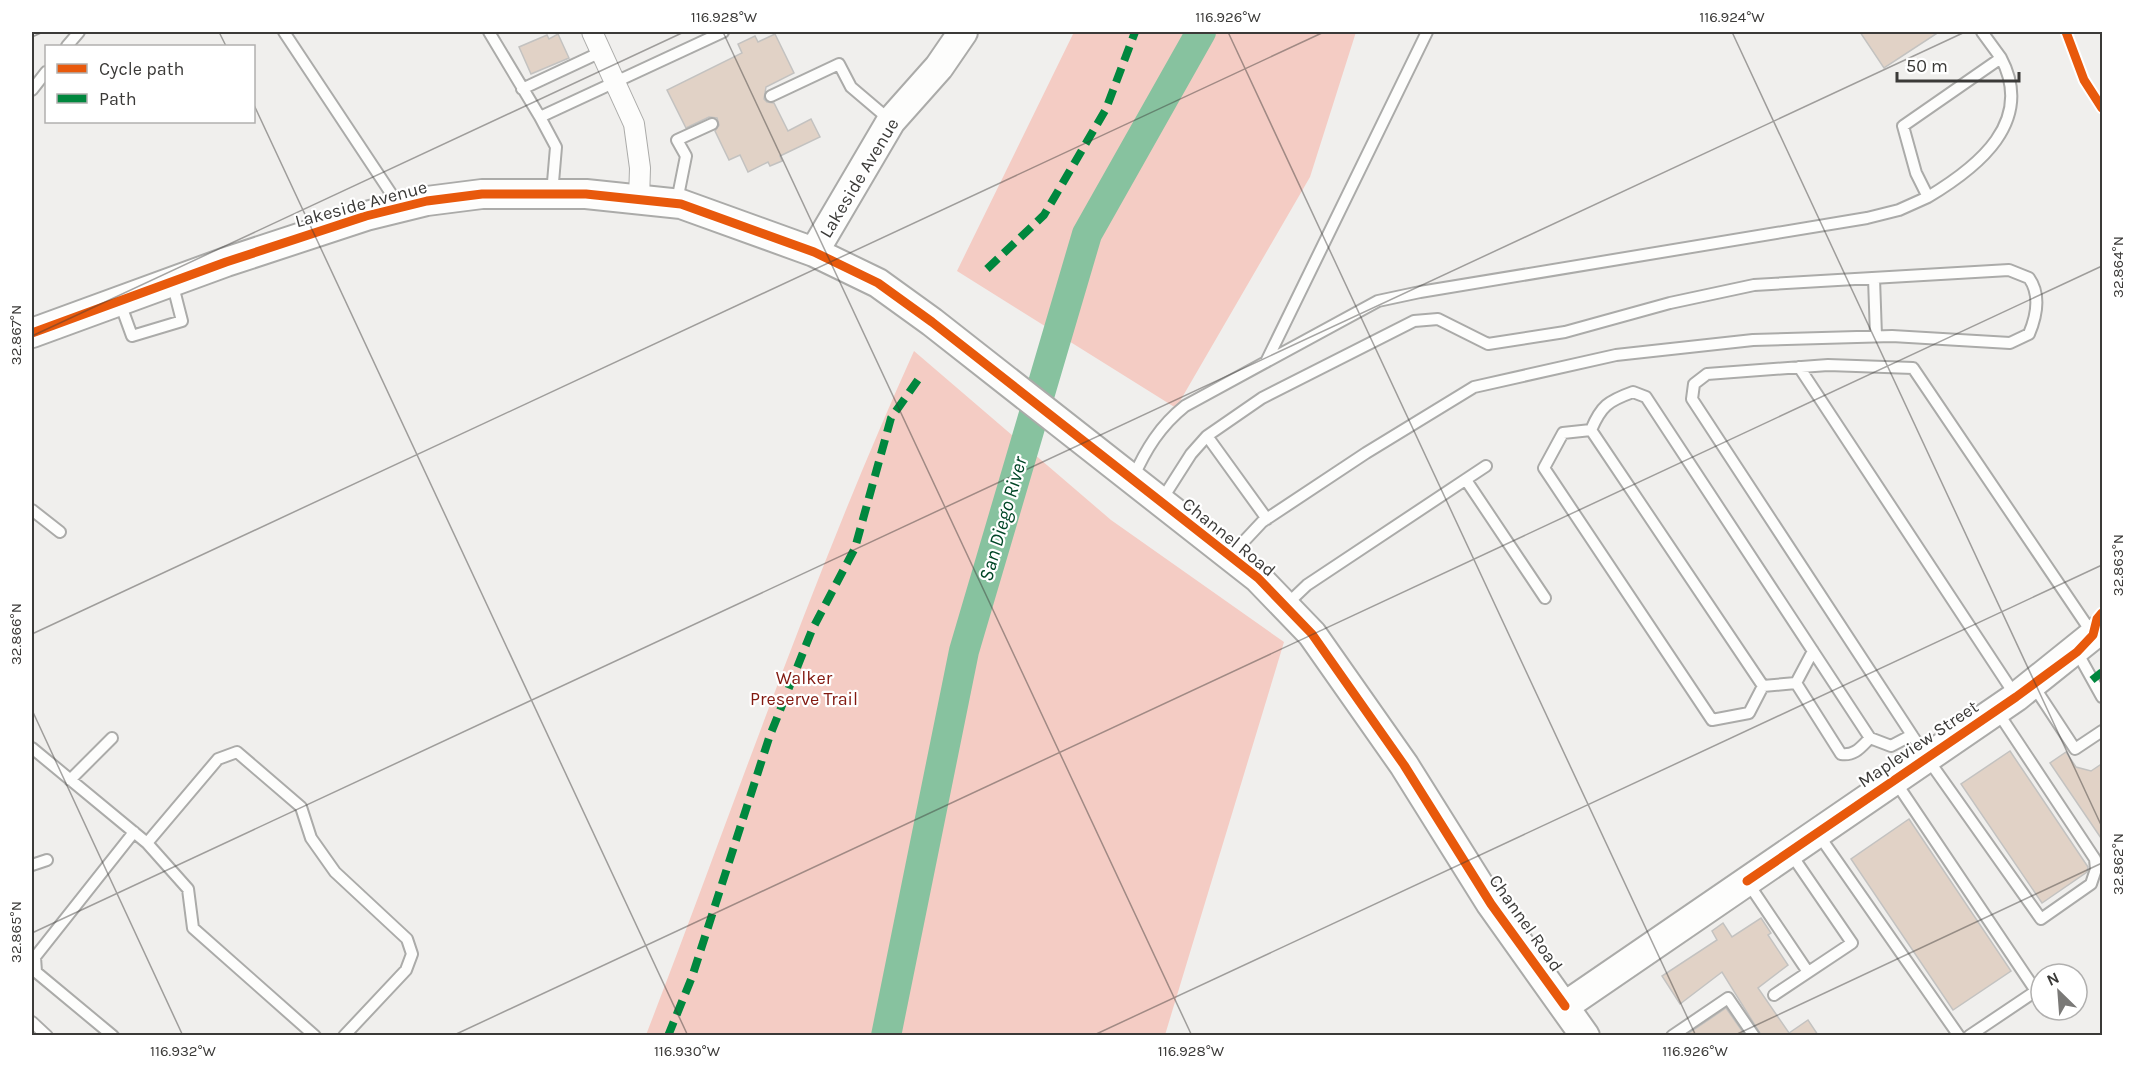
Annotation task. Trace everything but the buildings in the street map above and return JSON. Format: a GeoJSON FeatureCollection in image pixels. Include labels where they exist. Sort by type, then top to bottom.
{"type":"FeatureCollection","features":[{"type":"Feature","properties":{"kind":"main road","name":"Lakeside Avenue"},"geometry":{"type":"LineString","coordinates":[[32,333],[171,281],[355,219],[400,207],[482,194],[586,194],[676,204],[814,252],[891,121],[939,67],[963,32]]}},
{"type":"Feature","properties":{"kind":"main road","name":"Channel Road"},"geometry":{"type":"LineString","coordinates":[[814,252],[878,283],[948,335],[1132,482],[1258,578],[1319,643],[1404,765],[1491,904],[1574,1026]]}},
{"type":"Feature","properties":{"kind":"main road","name":"Mapleview Street"},"geometry":{"type":"LineString","coordinates":[[1574,1026],[1747,881],[2015,698],[2094,639]]}},
{"type":"Feature","properties":{"kind":"street"},"geometry":{"type":"LineString","coordinates":[[592,32],[634,124],[640,168],[639,200]]}},
{"type":"Feature","properties":{"kind":"lane"},"geometry":{"type":"LineString","coordinates":[[68,45],[79,32]]}},
{"type":"Feature","properties":{"kind":"lane"},"geometry":{"type":"LineString","coordinates":[[284,32],[400,207]]}},
{"type":"Feature","properties":{"kind":"lane"},"geometry":{"type":"LineString","coordinates":[[489,32],[556,147],[552,194]]}},
{"type":"Feature","properties":{"kind":"lane"},"geometry":{"type":"LineString","coordinates":[[540,117],[723,32]]}},
{"type":"Feature","properties":{"kind":"lane"},"geometry":{"type":"LineString","coordinates":[[1266,363],[1427,32]]}},
{"type":"Feature","properties":{"kind":"lane"},"geometry":{"type":"LineString","coordinates":[[1132,482],[1146,449],[1171,417],[1207,393],[1378,301],[1393,296],[1867,218],[1899,210],[1928,197],[1976,163],[2007,120],[2013,96],[2008,72],[1982,32]]}},
{"type":"Feature","properties":{"kind":"lane"},"geometry":{"type":"LineString","coordinates":[[522,89],[601,52]]}},
{"type":"Feature","properties":{"kind":"lane"},"geometry":{"type":"LineString","coordinates":[[1928,197],[1916,173],[1903,126],[2001,58]]}},
{"type":"Feature","properties":{"kind":"lane"},"geometry":{"type":"LineString","coordinates":[[771,96],[839,64],[851,87],[891,121]]}},
{"type":"Feature","properties":{"kind":"lane"},"geometry":{"type":"LineString","coordinates":[[32,90],[45,73]]}},
{"type":"Feature","properties":{"kind":"lane"},"geometry":{"type":"LineString","coordinates":[[676,204],[686,156],[677,140],[712,124]]}},
{"type":"Feature","properties":{"kind":"lane"},"geometry":{"type":"LineString","coordinates":[[1160,503],[1191,454],[1207,436],[1262,398],[1414,321],[1437,319],[1488,344],[1565,332],[1670,303],[1754,285],[2008,270],[2029,278],[2037,295],[2037,308],[2028,334],[2010,344],[1876,336],[1753,340],[1616,355],[1473,387],[1366,453],[1267,519],[1230,556]]}},
{"type":"Feature","properties":{"kind":"lane"},"geometry":{"type":"LineString","coordinates":[[1874,278],[1876,336]]}},
{"type":"Feature","properties":{"kind":"lane"},"geometry":{"type":"LineString","coordinates":[[119,300],[132,336],[182,321],[171,281]]}},
{"type":"Feature","properties":{"kind":"lane"},"geometry":{"type":"LineString","coordinates":[[1799,367],[2015,698],[2095,859],[2096,869],[2091,884],[2041,919],[1912,735],[1692,399],[1694,384],[1707,374],[1799,367],[1828,365],[1913,368],[2094,639],[2103,697]]}},
{"type":"Feature","properties":{"kind":"lane"},"geometry":{"type":"LineString","coordinates":[[1591,430],[1599,412],[1612,400],[1633,392],[1646,397],[1870,738],[1891,746],[1912,735]]}},
{"type":"Feature","properties":{"kind":"lane"},"geometry":{"type":"LineString","coordinates":[[1591,430],[1762,686]]}},
{"type":"Feature","properties":{"kind":"lane"},"geometry":{"type":"LineString","coordinates":[[1591,430],[1563,434],[1544,468],[1712,720],[1749,713],[1762,686]]}},
{"type":"Feature","properties":{"kind":"lane"},"geometry":{"type":"LineString","coordinates":[[1207,436],[1267,519]]}},
{"type":"Feature","properties":{"kind":"lane"},"geometry":{"type":"LineString","coordinates":[[1285,606],[1307,585],[1486,466]]}},
{"type":"Feature","properties":{"kind":"lane"},"geometry":{"type":"LineString","coordinates":[[1466,480],[1545,598]]}},
{"type":"Feature","properties":{"kind":"lane"},"geometry":{"type":"LineString","coordinates":[[32,510],[60,532]]}},
{"type":"Feature","properties":{"kind":"lane"},"geometry":{"type":"LineString","coordinates":[[1796,683],[1813,651]]}},
{"type":"Feature","properties":{"kind":"lane"},"geometry":{"type":"LineString","coordinates":[[1796,683],[1841,754],[1850,755],[1857,752],[1870,738]]}},
{"type":"Feature","properties":{"kind":"lane"},"geometry":{"type":"LineString","coordinates":[[1762,686],[1796,683]]}},
{"type":"Feature","properties":{"kind":"lane"},"geometry":{"type":"LineString","coordinates":[[2015,698],[2075,749],[2103,731]]}},
{"type":"Feature","properties":{"kind":"lane"},"geometry":{"type":"LineString","coordinates":[[70,780],[112,738]]}},
{"type":"Feature","properties":{"kind":"lane"},"geometry":{"type":"LineString","coordinates":[[32,748],[147,843],[188,889],[193,928],[315,1035]]}},
{"type":"Feature","properties":{"kind":"lane"},"geometry":{"type":"LineString","coordinates":[[147,843],[218,759],[237,752],[301,807],[311,838],[335,872],[407,939],[412,954],[406,970],[344,1035]]}},
{"type":"Feature","properties":{"kind":"lane"},"geometry":{"type":"LineString","coordinates":[[1894,780],[2036,991],[1969,1035]]}},
{"type":"Feature","properties":{"kind":"lane"},"geometry":{"type":"LineString","coordinates":[[113,1035],[36,972],[35,957],[134,832]]}},
{"type":"Feature","properties":{"kind":"lane"},"geometry":{"type":"LineString","coordinates":[[1817,833],[1959,1035]]}},
{"type":"Feature","properties":{"kind":"lane"},"geometry":{"type":"LineString","coordinates":[[1774,995],[1851,943],[1790,852]]}},
{"type":"Feature","properties":{"kind":"lane"},"geometry":{"type":"LineString","coordinates":[[32,865],[47,860]]}},
{"type":"Feature","properties":{"kind":"lane"},"geometry":{"type":"LineString","coordinates":[[1747,881],[1808,972]]}},
{"type":"Feature","properties":{"kind":"lane"},"geometry":{"type":"LineString","coordinates":[[1672,1035],[1728,998],[1755,1035]]}},
{"type":"Feature","properties":{"kind":"lane"},"geometry":{"type":"LineString","coordinates":[[32,1022],[47,1035]]}},
{"type":"Feature","properties":{"kind":"green space"},"geometry":{"type":"Polygon","coordinates":[[[1074,32],[1356,32],[1310,177],[1176,408],[957,271],[1074,32]]]}},
{"type":"Feature","properties":{"kind":"green space","name":"Walker Preserve Trail"},"geometry":{"type":"Polygon","coordinates":[[[914,351],[1111,520],[1284,642],[1165,1035],[646,1035],[808,605],[914,351]]]}},
{"type":"Feature","properties":{"kind":"waterway","name":"San Diego River"},"geometry":{"type":"LineString","coordinates":[[886,1036],[964,651],[1087,234],[1201,32]]}},
{"type":"Feature","properties":{"kind":"marked path"},"geometry":{"type":"LineString","coordinates":[[987,269],[1044,215],[1106,109],[1135,32]]}},
{"type":"Feature","properties":{"kind":"marked path"},"geometry":{"type":"LineString","coordinates":[[668,1036],[692,977],[769,738],[812,630],[855,548],[891,418],[920,377]]}},
{"type":"Feature","properties":{"kind":"marked path"},"geometry":{"type":"LineString","coordinates":[[2092,680],[2102,672]]}},
{"type":"Feature","properties":{"kind":"cycle path"},"geometry":{"type":"LineString","coordinates":[[2066,32],[2084,80],[2102,108]]}},
{"type":"Feature","properties":{"kind":"cycle path"},"geometry":{"type":"LineString","coordinates":[[32,333],[226,262],[366,216],[427,201],[482,194],[586,194],[681,204],[814,252],[878,283],[932,322],[1258,578],[1312,634],[1404,765],[1491,904],[1565,1006]]}},
{"type":"Feature","properties":{"kind":"cycle path"},"geometry":{"type":"LineString","coordinates":[[1747,881],[2016,697],[2077,652],[2093,635],[2097,619],[2102,613]]}}]}
